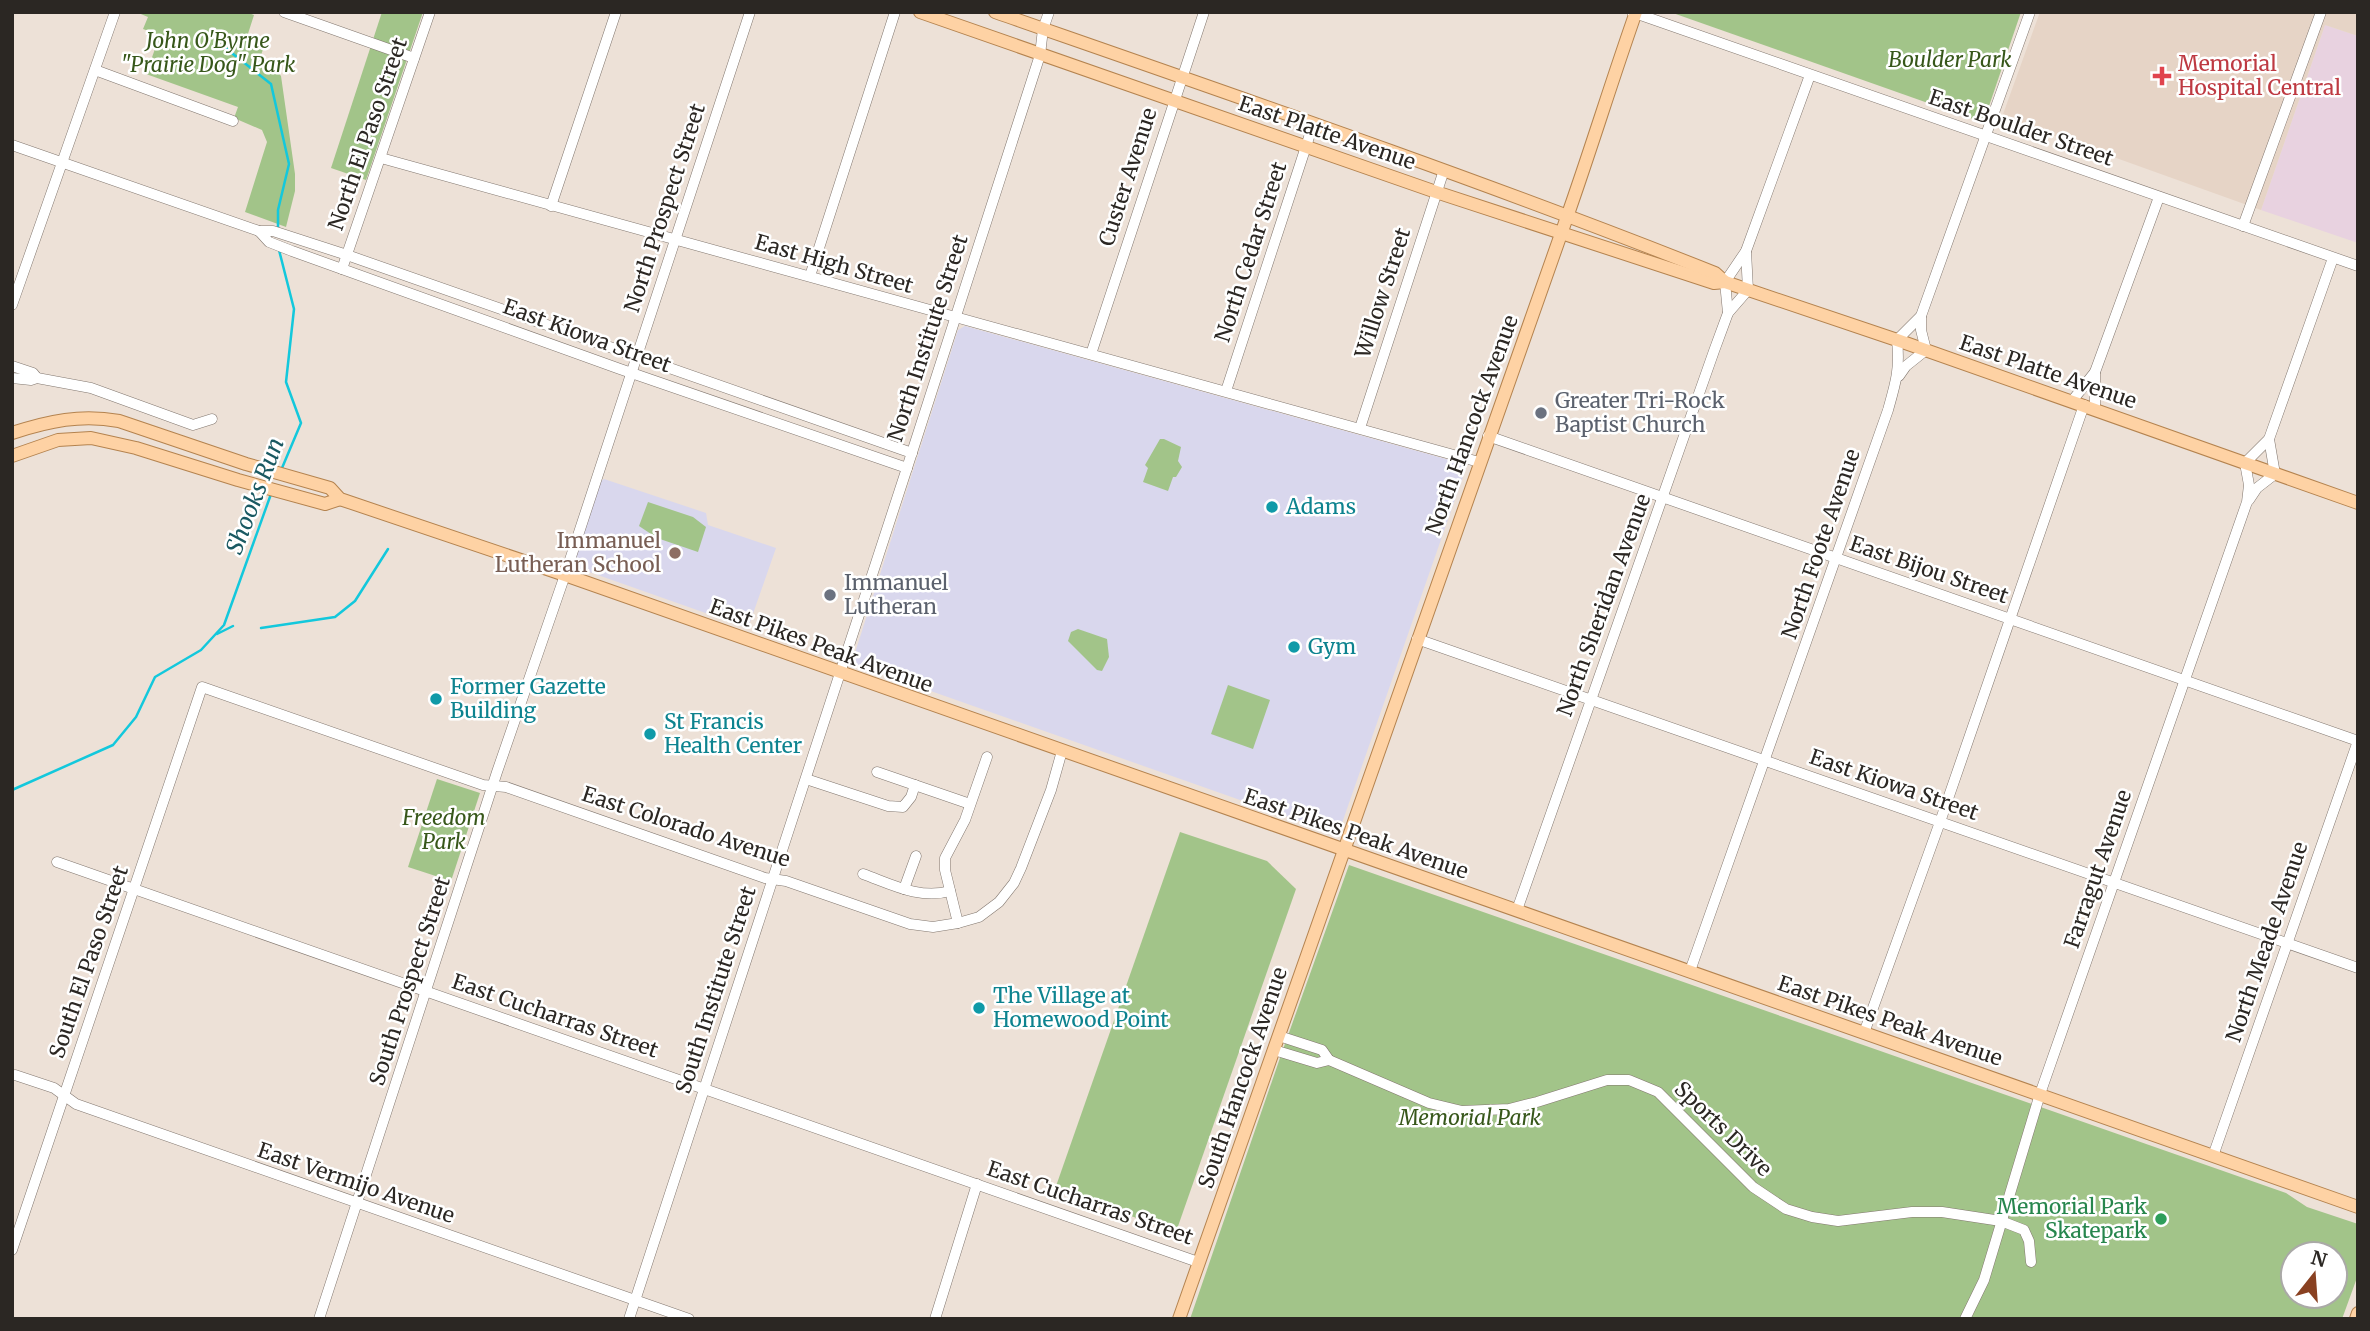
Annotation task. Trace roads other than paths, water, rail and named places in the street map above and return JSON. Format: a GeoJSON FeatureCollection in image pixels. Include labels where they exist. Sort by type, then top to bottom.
{"type":"FeatureCollection","features":[{"type":"Feature","properties":{"kind":"main road","name":"East Platte Avenue"},"geometry":{"type":"LineString","coordinates":[[920,12],[1561,234],[1714,283],[1725,282]]}},
{"type":"Feature","properties":{"kind":"main road","name":"East Platte Avenue"},"geometry":{"type":"LineString","coordinates":[[995,12],[1182,76],[1568,215],[1715,273],[1725,282],[2084,405],[2358,503]]}},
{"type":"Feature","properties":{"kind":"main road","name":"North Hancock Avenue"},"geometry":{"type":"LineString","coordinates":[[1342,849],[1568,215],[1634,13]]}},
{"type":"Feature","properties":{"kind":"main road","name":"East Pikes Peak Avenue"},"geometry":{"type":"LineString","coordinates":[[12,433],[70,418],[100,418],[139,427],[246,464],[330,488],[340,499],[565,575],[2358,1206]]}},
{"type":"Feature","properties":{"kind":"main road","name":"East Pikes Peak Avenue"},"geometry":{"type":"LineString","coordinates":[[12,456],[58,440],[90,438],[136,448],[325,504],[340,499]]}},
{"type":"Feature","properties":{"kind":"main road","name":"South Hancock Avenue"},"geometry":{"type":"LineString","coordinates":[[1179,1319],[1342,849]]}},
{"type":"Feature","properties":{"kind":"main road"},"geometry":{"type":"LineString","coordinates":[[2356,1319],[2358,1313]]}},
{"type":"Feature","properties":{"kind":"street"},"geometry":{"type":"LineString","coordinates":[[12,304],[115,12]]}},
{"type":"Feature","properties":{"kind":"street"},"geometry":{"type":"LineString","coordinates":[[284,12],[415,58]]}},
{"type":"Feature","properties":{"kind":"street","name":"North El Paso Street"},"geometry":{"type":"LineString","coordinates":[[342,269],[430,12]]}},
{"type":"Feature","properties":{"kind":"street"},"geometry":{"type":"LineString","coordinates":[[551,206],[616,12]]}},
{"type":"Feature","properties":{"kind":"street","name":"North Prospect Street"},"geometry":{"type":"LineString","coordinates":[[565,575],[750,12]]}},
{"type":"Feature","properties":{"kind":"street"},"geometry":{"type":"LineString","coordinates":[[810,276],[895,12]]}},
{"type":"Feature","properties":{"kind":"street","name":"North Institute Street"},"geometry":{"type":"LineString","coordinates":[[840,674],[1040,55],[1043,29],[1049,12]]}},
{"type":"Feature","properties":{"kind":"street","name":"Custer Avenue"},"geometry":{"type":"LineString","coordinates":[[1091,354],[1204,12]]}},
{"type":"Feature","properties":{"kind":"street"},"geometry":{"type":"LineString","coordinates":[[1897,378],[1906,366],[1926,350],[1921,316],[2030,12]]}},
{"type":"Feature","properties":{"kind":"street"},"geometry":{"type":"LineString","coordinates":[[2243,226],[2321,12]]}},
{"type":"Feature","properties":{"kind":"street","name":"East Boulder Street"},"geometry":{"type":"LineString","coordinates":[[1634,13],[2358,266]]}},
{"type":"Feature","properties":{"kind":"street"},"geometry":{"type":"LineString","coordinates":[[95,70],[233,121]]}},
{"type":"Feature","properties":{"kind":"street"},"geometry":{"type":"LineString","coordinates":[[1725,282],[1746,251],[1810,75]]}},
{"type":"Feature","properties":{"kind":"street","name":"North Cedar Street"},"geometry":{"type":"LineString","coordinates":[[1226,391],[1313,125]]}},
{"type":"Feature","properties":{"kind":"street","name":"East Kiowa Street"},"geometry":{"type":"LineString","coordinates":[[12,145],[258,231],[273,231],[347,255],[912,453]]}},
{"type":"Feature","properties":{"kind":"street","name":"East High Street"},"geometry":{"type":"LineString","coordinates":[[381,158],[1479,461]]}},
{"type":"Feature","properties":{"kind":"street","name":"Willow Street"},"geometry":{"type":"LineString","coordinates":[[1360,428],[1444,170]]}},
{"type":"Feature","properties":{"kind":"street"},"geometry":{"type":"LineString","coordinates":[[1864,1033],[1940,822],[2095,372],[2159,197]]}},
{"type":"Feature","properties":{"kind":"street","name":"East Kiowa Street"},"geometry":{"type":"LineString","coordinates":[[258,231],[269,242],[292,251],[631,373],[908,468]]}},
{"type":"Feature","properties":{"kind":"street"},"geometry":{"type":"LineString","coordinates":[[1746,251],[1748,290]]}},
{"type":"Feature","properties":{"kind":"street"},"geometry":{"type":"LineString","coordinates":[[2245,463],[2269,439],[2333,258]]}},
{"type":"Feature","properties":{"kind":"street","name":"North Sheridan Avenue"},"geometry":{"type":"LineString","coordinates":[[1725,282],[1728,313]]}},
{"type":"Feature","properties":{"kind":"street","name":"North Sheridan Avenue"},"geometry":{"type":"LineString","coordinates":[[1517,911],[1728,313],[1748,290]]}},
{"type":"Feature","properties":{"kind":"street"},"geometry":{"type":"LineString","coordinates":[[1896,340],[1921,316]]}},
{"type":"Feature","properties":{"kind":"street","name":"North Foote Avenue"},"geometry":{"type":"LineString","coordinates":[[1690,971],[1897,378],[1899,364],[1896,340]]}},
{"type":"Feature","properties":{"kind":"street"},"geometry":{"type":"LineString","coordinates":[[12,366],[33,373],[37,378]]}},
{"type":"Feature","properties":{"kind":"street"},"geometry":{"type":"LineString","coordinates":[[2084,405],[2095,372]]}},
{"type":"Feature","properties":{"kind":"street"},"geometry":{"type":"LineString","coordinates":[[12,378],[37,378],[91,388],[193,425],[212,419]]}},
{"type":"Feature","properties":{"kind":"street","name":"East Bijou Street"},"geometry":{"type":"LineString","coordinates":[[1488,436],[2358,741]]}},
{"type":"Feature","properties":{"kind":"street"},"geometry":{"type":"LineString","coordinates":[[2247,502],[2258,488],[2275,474],[2269,439]]}},
{"type":"Feature","properties":{"kind":"street","name":"Farragut Avenue"},"geometry":{"type":"LineString","coordinates":[[1965,1319],[1984,1280],[2040,1094],[2247,502],[2249,485],[2245,463]]}},
{"type":"Feature","properties":{"kind":"street","name":"South Prospect Street"},"geometry":{"type":"LineString","coordinates":[[319,1319],[493,785],[565,575]]}},
{"type":"Feature","properties":{"kind":"street","name":"East Kiowa Street"},"geometry":{"type":"LineString","coordinates":[[1417,639],[2358,968]]}},
{"type":"Feature","properties":{"kind":"street","name":"South Institute Street"},"geometry":{"type":"LineString","coordinates":[[629,1319],[840,674]]}},
{"type":"Feature","properties":{"kind":"street","name":"East Colorado Avenue"},"geometry":{"type":"LineString","coordinates":[[202,687],[483,785],[505,786],[765,877],[910,924],[933,927],[979,917],[999,902],[1014,883],[1028,854],[1062,751]]}},
{"type":"Feature","properties":{"kind":"street","name":"South El Paso Street"},"geometry":{"type":"LineString","coordinates":[[12,1250],[202,687]]}},
{"type":"Feature","properties":{"kind":"street","name":"North Meade Avenue"},"geometry":{"type":"LineString","coordinates":[[2213,1156],[2358,741]]}},
{"type":"Feature","properties":{"kind":"street"},"geometry":{"type":"LineString","coordinates":[[958,923],[945,870],[945,858],[965,820],[987,757]]}},
{"type":"Feature","properties":{"kind":"street"},"geometry":{"type":"LineString","coordinates":[[877,772],[970,804]]}},
{"type":"Feature","properties":{"kind":"street"},"geometry":{"type":"LineString","coordinates":[[806,779],[888,806],[903,807],[911,797],[915,785]]}},
{"type":"Feature","properties":{"kind":"street"},"geometry":{"type":"LineString","coordinates":[[904,889],[916,856]]}},
{"type":"Feature","properties":{"kind":"street","name":"East Cucharras Street"},"geometry":{"type":"LineString","coordinates":[[57,862],[1198,1262]]}},
{"type":"Feature","properties":{"kind":"street"},"geometry":{"type":"LineString","coordinates":[[863,874],[904,889],[932,895],[950,891]]}},
{"type":"Feature","properties":{"kind":"street","name":"Sports Drive"},"geometry":{"type":"LineString","coordinates":[[1279,1036],[1322,1050],[1329,1060],[1429,1103],[1462,1111],[1509,1109],[1607,1080],[1629,1080],[1658,1092],[1753,1188],[1774,1203],[1799,1214],[1838,1221],[1912,1212],[1942,1212],[2001,1220],[2024,1230],[2031,1262]]}},
{"type":"Feature","properties":{"kind":"street","name":"Sports Drive"},"geometry":{"type":"LineString","coordinates":[[1274,1050],[1317,1063],[1329,1060]]}},
{"type":"Feature","properties":{"kind":"street","name":"East Vermijo Avenue"},"geometry":{"type":"LineString","coordinates":[[15,1075],[54,1088],[74,1103],[689,1319]]}},
{"type":"Feature","properties":{"kind":"street"},"geometry":{"type":"LineString","coordinates":[[935,1319],[977,1184]]}},
{"type":"Feature","properties":{"kind":"waterway","name":"Shooks Run"},"geometry":{"type":"LineString","coordinates":[[223,46],[271,84],[289,164],[278,210],[278,229]]}},
{"type":"Feature","properties":{"kind":"waterway","name":"Shooks Run"},"geometry":{"type":"LineString","coordinates":[[279,250],[294,309],[286,382],[301,423],[282,468]]}},
{"type":"Feature","properties":{"kind":"waterway","name":"Shooks Run"},"geometry":{"type":"LineString","coordinates":[[12,790],[113,745],[136,717],[155,677],[201,650],[224,625],[271,494]]}},
{"type":"Feature","properties":{"kind":"waterway"},"geometry":{"type":"LineString","coordinates":[[261,628],[335,617],[355,601],[388,549]]}},
{"type":"Feature","properties":{"kind":"waterway"},"geometry":{"type":"LineString","coordinates":[[217,634],[233,626]]}},
{"type":"Feature","properties":{"kind":"place","name":"Memorial Hospital Central"},"geometry":{"type":"Point","coordinates":[2162,76]}},
{"type":"Feature","properties":{"kind":"place","name":"Greater Tri-Rock Baptist Church"},"geometry":{"type":"Point","coordinates":[1541,413]}},
{"type":"Feature","properties":{"kind":"place","name":"Adams"},"geometry":{"type":"Point","coordinates":[1272,507]}},
{"type":"Feature","properties":{"kind":"place","name":"Immanuel Lutheran School"},"geometry":{"type":"Point","coordinates":[675,553]}},
{"type":"Feature","properties":{"kind":"place","name":"Immanuel Lutheran"},"geometry":{"type":"Point","coordinates":[830,595]}},
{"type":"Feature","properties":{"kind":"place","name":"Gym"},"geometry":{"type":"Point","coordinates":[1294,647]}},
{"type":"Feature","properties":{"kind":"place","name":"Former Gazette Building"},"geometry":{"type":"Point","coordinates":[436,699]}},
{"type":"Feature","properties":{"kind":"place","name":"St Francis Health Center"},"geometry":{"type":"Point","coordinates":[650,734]}},
{"type":"Feature","properties":{"kind":"place","name":"The Village at Homewood Point"},"geometry":{"type":"Point","coordinates":[979,1008]}},
{"type":"Feature","properties":{"kind":"place","name":"Memorial Park Skatepark"},"geometry":{"type":"Point","coordinates":[2161,1219]}},
{"type":"Feature","properties":{"kind":"park label","name":"John O'Byrne \"Prairie Dog\" Park"},"geometry":{"type":"Point","coordinates":[208,53]}},
{"type":"Feature","properties":{"kind":"park label","name":"Boulder Park"},"geometry":{"type":"Point","coordinates":[1950,60]}},
{"type":"Feature","properties":{"kind":"park label","name":"Freedom Park"},"geometry":{"type":"Point","coordinates":[444,830]}},
{"type":"Feature","properties":{"kind":"park label","name":"Memorial Park"},"geometry":{"type":"Point","coordinates":[1470,1118]}}]}
